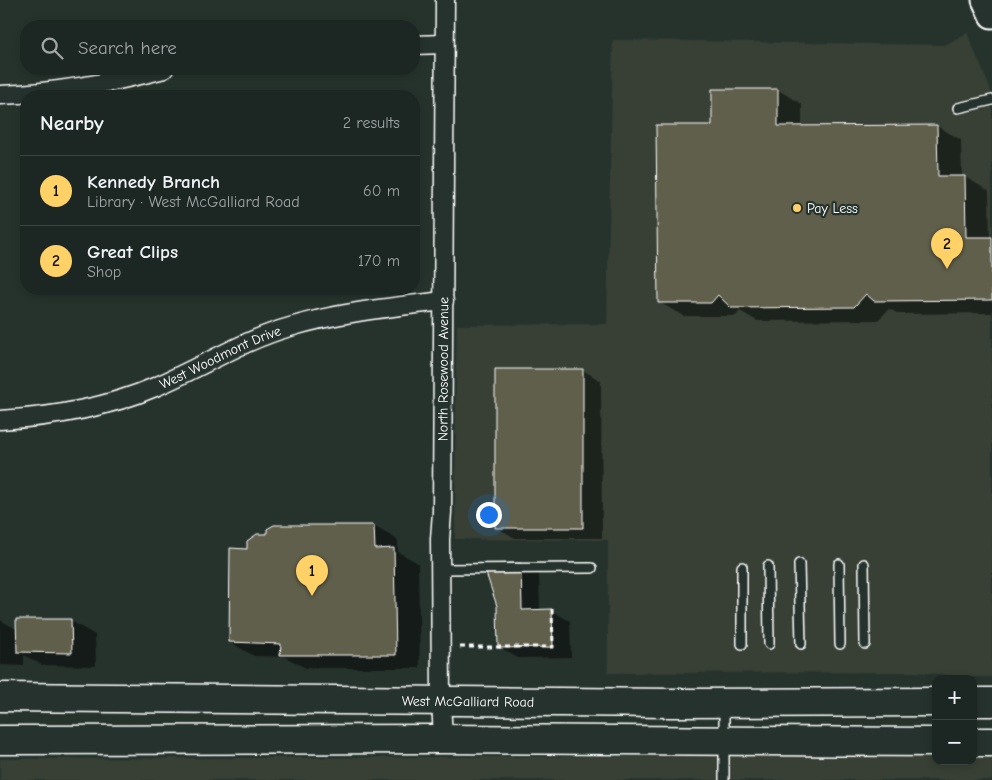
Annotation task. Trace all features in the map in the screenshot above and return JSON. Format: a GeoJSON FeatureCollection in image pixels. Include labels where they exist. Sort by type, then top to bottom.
{"type":"FeatureCollection","features":[{"type":"Feature","properties":{"kind":"main road"},"geometry":{"type":"LineString","coordinates":[[985,0],[992,15]]}},
{"type":"Feature","properties":{"kind":"main road","name":"West McGalliard Road"},"geometry":{"type":"LineString","coordinates":[[0,697],[724,703],[932,702]]}},
{"type":"Feature","properties":{"kind":"main road"},"geometry":{"type":"LineString","coordinates":[[977,702],[992,702]]}},
{"type":"Feature","properties":{"kind":"main road"},"geometry":{"type":"LineString","coordinates":[[0,740],[443,739],[932,742]]}},
{"type":"Feature","properties":{"kind":"main road"},"geometry":{"type":"LineString","coordinates":[[977,742],[992,742]]}},
{"type":"Feature","properties":{"kind":"street","name":"North Rosewood Avenue"},"geometry":{"type":"LineString","coordinates":[[443,739],[440,569],[444,301],[444,0]]}},
{"type":"Feature","properties":{"kind":"street"},"geometry":{"type":"LineString","coordinates":[[420,44],[444,44]]}},
{"type":"Feature","properties":{"kind":"street"},"geometry":{"type":"LineString","coordinates":[[50,90],[101,84],[139,75]]}},
{"type":"Feature","properties":{"kind":"street"},"geometry":{"type":"LineString","coordinates":[[0,95],[20,93]]}},
{"type":"Feature","properties":{"kind":"street","name":"West Woodmont Drive"},"geometry":{"type":"LineString","coordinates":[[0,420],[36,418],[68,413],[125,400],[157,387],[262,337],[290,327],[354,312],[444,301]]}},
{"type":"Feature","properties":{"kind":"lane"},"geometry":{"type":"LineString","coordinates":[[958,108],[992,100]]}},
{"type":"Feature","properties":{"kind":"lane"},"geometry":{"type":"LineString","coordinates":[[799,564],[801,644]]}},
{"type":"Feature","properties":{"kind":"lane"},"geometry":{"type":"LineString","coordinates":[[839,564],[840,644]]}},
{"type":"Feature","properties":{"kind":"lane"},"geometry":{"type":"LineString","coordinates":[[864,564],[865,644]]}},
{"type":"Feature","properties":{"kind":"lane"},"geometry":{"type":"LineString","coordinates":[[768,566],[769,644]]}},
{"type":"Feature","properties":{"kind":"lane"},"geometry":{"type":"LineString","coordinates":[[742,567],[742,644]]}},
{"type":"Feature","properties":{"kind":"lane"},"geometry":{"type":"LineString","coordinates":[[440,569],[592,568]]}},
{"type":"Feature","properties":{"kind":"lane"},"geometry":{"type":"LineString","coordinates":[[724,703],[724,780]]}},
{"type":"Feature","properties":{"kind":"path"},"geometry":{"type":"LineString","coordinates":[[454,646],[553,646],[552,609]]}},
{"type":"Feature","properties":{"kind":"shaded area"},"geometry":{"type":"Polygon","coordinates":[[[967,33],[992,93],[992,677],[916,672],[608,673],[608,540],[455,539],[457,325],[607,324],[613,40],[945,45],[967,33]]]}},
{"type":"Feature","properties":{"kind":"shaded area"},"geometry":{"type":"Polygon","coordinates":[[[977,754],[992,754],[992,780],[0,780],[0,759],[932,755],[932,765],[977,765],[977,754]]]}},
{"type":"Feature","properties":{"kind":"building"},"geometry":{"type":"Polygon","coordinates":[[[712,89],[778,89],[778,126],[937,125],[938,176],[965,176],[966,237],[992,237],[992,300],[874,301],[866,294],[854,307],[731,308],[718,295],[711,303],[658,303],[656,125],[712,125],[712,89]]]}},
{"type":"Feature","properties":{"kind":"building"},"geometry":{"type":"Polygon","coordinates":[[[495,369],[583,369],[583,528],[495,528],[495,369]]]}},
{"type":"Feature","properties":{"kind":"building"},"geometry":{"type":"Polygon","coordinates":[[[274,525],[374,525],[375,549],[394,548],[396,655],[280,655],[281,644],[229,642],[230,548],[247,549],[247,541],[257,534],[267,534],[267,529],[274,525]]]}},
{"type":"Feature","properties":{"kind":"building"},"geometry":{"type":"Polygon","coordinates":[[[521,563],[522,610],[552,609],[553,647],[498,648],[497,606],[483,564],[521,563]]]}},
{"type":"Feature","properties":{"kind":"building"},"geometry":{"type":"Polygon","coordinates":[[[16,619],[71,619],[72,653],[17,652],[16,619]]]}},
{"type":"Feature","properties":{"kind":"place","name":"Pay Less"},"geometry":{"type":"Point","coordinates":[797,208]}},
{"type":"Feature","properties":{"kind":"place","name":"Great Clips"},"geometry":{"type":"Point","coordinates":[947,269]}},
{"type":"Feature","properties":{"kind":"place","name":"Kennedy Branch"},"geometry":{"type":"Point","coordinates":[312,596]}}]}
